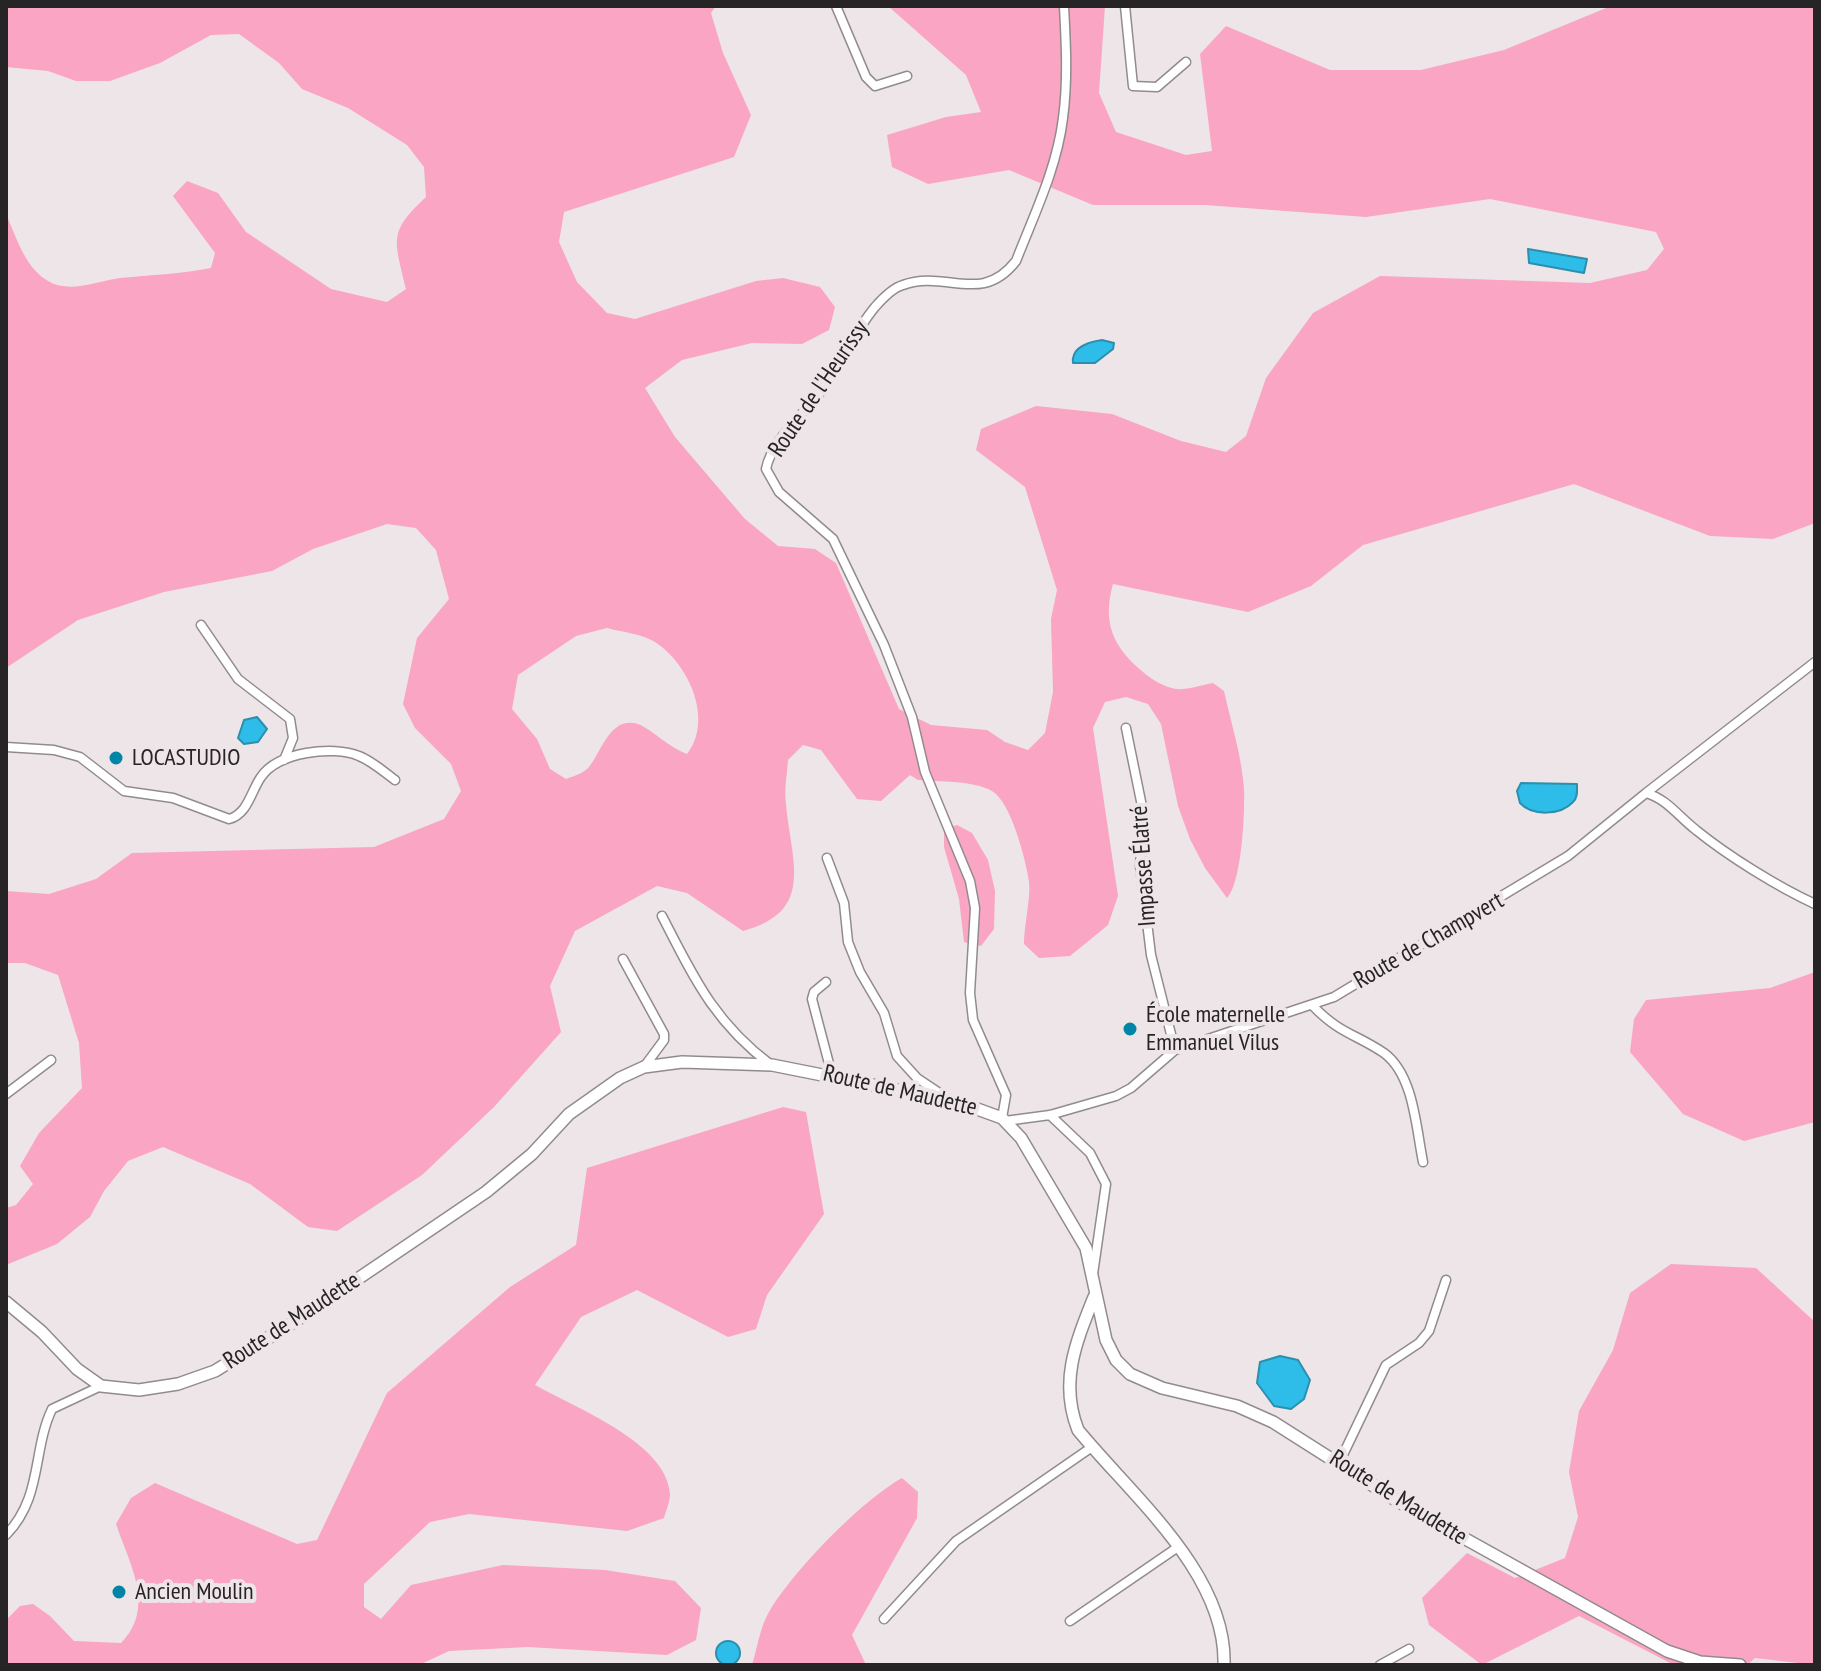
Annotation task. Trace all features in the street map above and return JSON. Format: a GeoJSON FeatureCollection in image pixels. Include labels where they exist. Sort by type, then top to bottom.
{"type":"FeatureCollection","features":[{"type":"Feature","properties":{"kind":"street"},"geometry":{"type":"LineString","coordinates":[[836,6],[866,77],[875,86],[907,76]]}},
{"type":"Feature","properties":{"kind":"street","name":"Route de l'Heurissy"},"geometry":{"type":"LineString","coordinates":[[1004,1119],[1006,1095],[973,1020],[970,993],[975,908],[970,881],[925,772],[912,717],[884,645],[833,539],[779,492],[766,469],[774,450],[827,383],[853,339],[886,296],[900,286],[918,281],[969,286],[987,283],[1007,272],[1016,261],[1051,168],[1063,122],[1067,87],[1064,6]]}},
{"type":"Feature","properties":{"kind":"street"},"geometry":{"type":"LineString","coordinates":[[1125,6],[1133,86],[1157,87],[1186,62]]}},
{"type":"Feature","properties":{"kind":"street"},"geometry":{"type":"LineString","coordinates":[[201,625],[238,679],[290,719],[293,738],[284,760]]}},
{"type":"Feature","properties":{"kind":"street","name":"Route de Champvert"},"geometry":{"type":"LineString","coordinates":[[1004,1119],[1050,1115],[1131,1088],[1175,1050],[1334,997],[1593,839],[1635,799],[1815,662]]}},
{"type":"Feature","properties":{"kind":"street","name":"Impasse Élatré"},"geometry":{"type":"LineString","coordinates":[[1126,728],[1144,816],[1140,865],[1151,955],[1175,1050]]}},
{"type":"Feature","properties":{"kind":"street"},"geometry":{"type":"LineString","coordinates":[[6,747],[41,748],[80,757],[124,791],[173,798],[229,819],[241,814],[262,776],[284,760],[319,752],[347,753],[368,760],[395,780]]}},
{"type":"Feature","properties":{"kind":"street"},"geometry":{"type":"LineString","coordinates":[[1646,793],[1666,803],[1697,832],[1787,891],[1815,904]]}},
{"type":"Feature","properties":{"kind":"street"},"geometry":{"type":"LineString","coordinates":[[827,858],[844,903],[848,942],[860,972],[884,1013],[897,1056],[917,1078],[951,1100]]}},
{"type":"Feature","properties":{"kind":"street"},"geometry":{"type":"LineString","coordinates":[[662,916],[701,990],[727,1027],[772,1065]]}},
{"type":"Feature","properties":{"kind":"street"},"geometry":{"type":"LineString","coordinates":[[623,959],[664,1034],[664,1040],[644,1067]]}},
{"type":"Feature","properties":{"kind":"street"},"geometry":{"type":"LineString","coordinates":[[826,982],[814,992],[812,999],[832,1075]]}},
{"type":"Feature","properties":{"kind":"street"},"geometry":{"type":"LineString","coordinates":[[1313,1006],[1333,1027],[1385,1054],[1400,1071],[1407,1087],[1423,1162]]}},
{"type":"Feature","properties":{"kind":"street"},"geometry":{"type":"LineString","coordinates":[[6,1094],[51,1060]]}},
{"type":"Feature","properties":{"kind":"street","name":"Route de Maudette"},"geometry":{"type":"LineString","coordinates":[[101,1386],[139,1390],[178,1384],[215,1371],[486,1192],[532,1154],[569,1114],[620,1078],[644,1067],[682,1062],[772,1065],[832,1075],[951,1100],[1004,1119],[1021,1138],[1086,1248],[1110,1349],[1130,1374],[1162,1388],[1237,1406],[1273,1422],[1340,1461],[1399,1502],[1667,1651],[1700,1662],[1740,1665]]}},
{"type":"Feature","properties":{"kind":"street"},"geometry":{"type":"LineString","coordinates":[[1050,1115],[1090,1153],[1106,1184],[1093,1274]]}},
{"type":"Feature","properties":{"kind":"street"},"geometry":{"type":"LineString","coordinates":[[1340,1461],[1386,1365],[1419,1343],[1429,1331],[1446,1280]]}},
{"type":"Feature","properties":{"kind":"street"},"geometry":{"type":"LineString","coordinates":[[1095,1295],[1074,1349],[1067,1397],[1078,1430],[1178,1547],[1213,1600],[1221,1629],[1224,1665]]}},
{"type":"Feature","properties":{"kind":"street"},"geometry":{"type":"LineString","coordinates":[[6,1302],[42,1332],[77,1369],[101,1386],[52,1409],[45,1423],[40,1463],[27,1506],[6,1535]]}},
{"type":"Feature","properties":{"kind":"street"},"geometry":{"type":"LineString","coordinates":[[884,1619],[956,1541],[1092,1447]]}},
{"type":"Feature","properties":{"kind":"street"},"geometry":{"type":"LineString","coordinates":[[1070,1621],[1178,1547]]}},
{"type":"Feature","properties":{"kind":"street"},"geometry":{"type":"LineString","coordinates":[[1380,1665],[1409,1649]]}},
{"type":"Feature","properties":{"kind":"shaded area"},"geometry":{"type":"Polygon","coordinates":[[[6,6],[716,6],[711,13],[723,53],[751,115],[734,157],[564,212],[559,242],[577,282],[607,313],[635,319],[756,281],[783,278],[820,287],[835,307],[829,330],[802,344],[752,343],[682,360],[645,388],[675,437],[745,519],[778,546],[815,549],[836,563],[899,709],[931,725],[987,730],[1005,742],[1028,750],[1045,733],[1053,692],[1051,619],[1057,590],[1025,487],[976,450],[981,429],[1036,406],[1112,414],[1181,441],[1226,452],[1246,436],[1266,378],[1313,313],[1380,276],[1590,283],[1647,270],[1664,249],[1656,232],[1490,199],[1366,217],[1205,205],[1093,205],[1009,170],[928,184],[892,167],[887,135],[946,117],[981,112],[966,75],[888,6],[1105,6],[1099,93],[1116,132],[1186,155],[1212,151],[1200,54],[1226,26],[1330,70],[1421,70],[1504,50],[1611,6],[1815,6],[1815,523],[1773,539],[1710,536],[1574,484],[1363,545],[1311,586],[1248,612],[1113,584],[1110,622],[1117,643],[1133,663],[1146,675],[1171,688],[1185,689],[1213,683],[1224,691],[1244,789],[1239,863],[1227,898],[1205,868],[1190,839],[1178,806],[1161,724],[1148,704],[1126,697],[1105,702],[1093,728],[1118,896],[1108,925],[1070,956],[1039,958],[1024,944],[1029,895],[1027,872],[1011,819],[999,797],[992,791],[966,783],[918,780],[910,775],[881,801],[857,799],[821,750],[803,745],[788,760],[785,799],[794,882],[790,897],[781,911],[766,922],[743,931],[687,893],[657,886],[575,931],[550,986],[561,1032],[494,1107],[422,1175],[337,1231],[308,1227],[250,1184],[163,1147],[128,1161],[104,1191],[90,1217],[57,1244],[6,1265],[6,1208],[16,1205],[33,1184],[20,1166],[39,1133],[82,1088],[79,1043],[58,975],[25,963],[6,963],[6,891],[49,894],[96,879],[132,853],[374,847],[444,819],[461,791],[451,764],[415,728],[403,704],[417,638],[449,599],[436,550],[416,528],[387,524],[313,549],[272,571],[164,592],[78,620],[6,668],[6,214],[27,260],[40,275],[56,285],[84,286],[120,278],[211,268],[215,253],[173,196],[187,181],[218,193],[246,232],[331,289],[387,302],[406,289],[397,238],[405,220],[426,197],[424,167],[407,145],[348,108],[302,89],[279,63],[239,34],[211,35],[160,63],[110,81],[76,81],[48,71],[6,67],[6,6]],[[607,628],[576,636],[518,675],[512,709],[537,739],[550,769],[566,779],[587,769],[608,736],[620,725],[638,724],[687,754],[695,740],[698,709],[687,678],[678,664],[655,642],[607,628]]]}},
{"type":"Feature","properties":{"kind":"shaded area"},"geometry":{"type":"Polygon","coordinates":[[[957,825],[972,833],[988,860],[995,891],[994,929],[981,946],[964,942],[959,899],[944,847],[944,829],[957,825]]]}},
{"type":"Feature","properties":{"kind":"shaded area"},"geometry":{"type":"Polygon","coordinates":[[[1815,972],[1815,1122],[1744,1141],[1683,1114],[1630,1052],[1634,1019],[1646,1000],[1770,988],[1815,972]]]}},
{"type":"Feature","properties":{"kind":"shaded area"},"geometry":{"type":"Polygon","coordinates":[[[783,1107],[806,1112],[824,1214],[767,1295],[756,1329],[728,1337],[637,1290],[581,1317],[535,1385],[616,1428],[653,1458],[665,1475],[670,1494],[664,1518],[627,1531],[469,1514],[430,1522],[364,1584],[364,1607],[381,1619],[411,1585],[503,1565],[605,1570],[675,1581],[701,1608],[696,1640],[667,1655],[528,1647],[449,1651],[419,1665],[6,1665],[6,1620],[20,1606],[33,1604],[50,1616],[74,1641],[121,1643],[131,1630],[138,1601],[133,1570],[116,1524],[131,1498],[155,1483],[297,1544],[317,1540],[387,1393],[510,1287],[576,1245],[587,1168],[783,1107]]]}},
{"type":"Feature","properties":{"kind":"shaded area"},"geometry":{"type":"Polygon","coordinates":[[[1671,1264],[1756,1268],[1815,1322],[1815,1665],[1755,1658],[1747,1665],[1674,1665],[1579,1616],[1482,1665],[1429,1625],[1422,1598],[1467,1553],[1515,1578],[1565,1558],[1578,1517],[1569,1472],[1579,1411],[1613,1350],[1630,1293],[1671,1264]]]}},
{"type":"Feature","properties":{"kind":"shaded area"},"geometry":{"type":"Polygon","coordinates":[[[902,1478],[918,1492],[917,1518],[852,1635],[866,1665],[752,1665],[766,1618],[794,1577],[848,1520],[902,1478]]]}},
{"type":"Feature","properties":{"kind":"water"},"geometry":{"type":"Polygon","coordinates":[[[1528,249],[1587,259],[1584,273],[1529,263],[1528,249]]]}},
{"type":"Feature","properties":{"kind":"water"},"geometry":{"type":"Polygon","coordinates":[[[1102,340],[1114,343],[1113,349],[1095,363],[1073,363],[1078,349],[1102,340]]]}},
{"type":"Feature","properties":{"kind":"water"},"geometry":{"type":"Polygon","coordinates":[[[257,717],[267,729],[258,742],[244,744],[238,738],[244,720],[257,717]]]}},
{"type":"Feature","properties":{"kind":"water"},"geometry":{"type":"Polygon","coordinates":[[[1521,783],[1577,784],[1576,796],[1561,810],[1539,812],[1520,803],[1517,791],[1521,783]]]}},
{"type":"Feature","properties":{"kind":"water"},"geometry":{"type":"Polygon","coordinates":[[[1280,1356],[1298,1360],[1310,1380],[1304,1399],[1291,1409],[1274,1406],[1257,1383],[1260,1362],[1280,1356]]]}},
{"type":"Feature","properties":{"kind":"water"},"geometry":{"type":"Polygon","coordinates":[[[728,1641],[736,1645],[740,1653],[736,1661],[728,1665],[720,1661],[716,1653],[720,1645],[728,1641]]]}},
{"type":"Feature","properties":{"kind":"place","name":"LOCASTUDIO"},"geometry":{"type":"Point","coordinates":[116,758]}},
{"type":"Feature","properties":{"kind":"place","name":"École maternelle Emmanuel Vilus"},"geometry":{"type":"Point","coordinates":[1130,1029]}},
{"type":"Feature","properties":{"kind":"place","name":"Ancien Moulin"},"geometry":{"type":"Point","coordinates":[119,1592]}}]}
